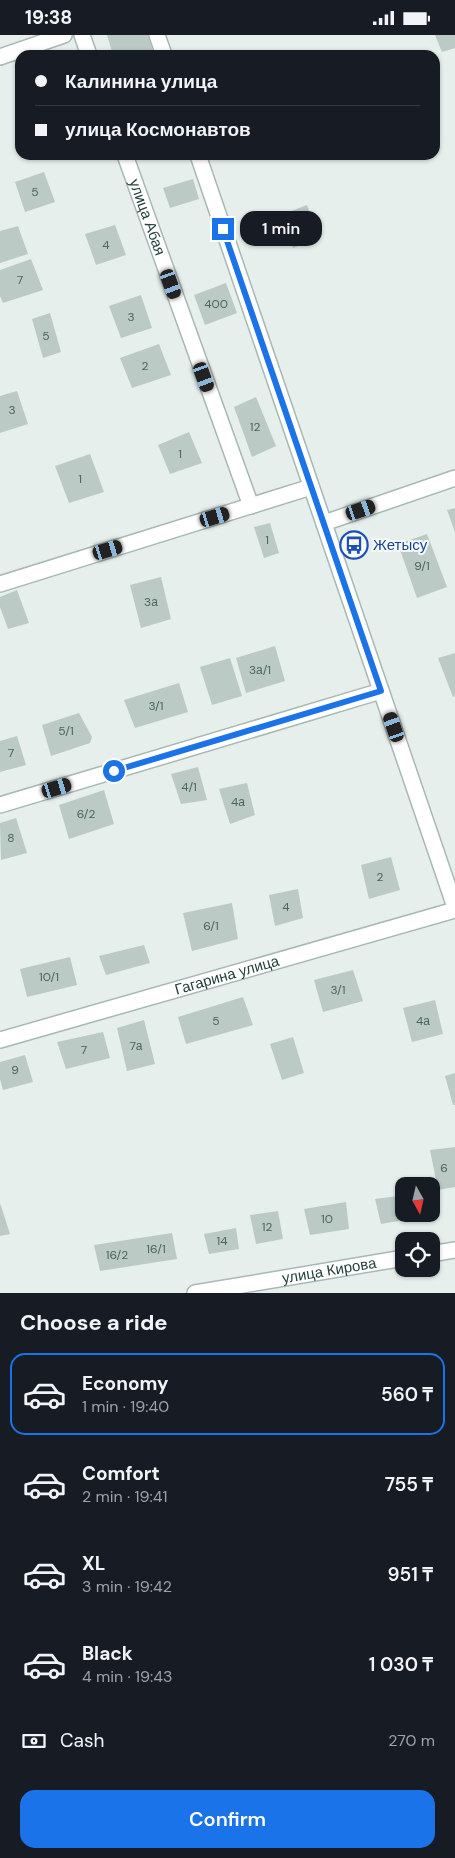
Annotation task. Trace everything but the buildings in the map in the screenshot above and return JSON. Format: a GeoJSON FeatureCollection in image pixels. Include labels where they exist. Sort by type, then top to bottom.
{"type":"FeatureCollection","features":[{"type":"Feature","properties":{"kind":"street"},"geometry":{"type":"LineString","coordinates":[[20,50],[64,35]]}},
{"type":"Feature","properties":{"kind":"street"},"geometry":{"type":"LineString","coordinates":[[82,35],[87,50]]}},
{"type":"Feature","properties":{"kind":"street"},"geometry":{"type":"LineString","coordinates":[[157,35],[162,50]]}},
{"type":"Feature","properties":{"kind":"street"},"geometry":{"type":"LineString","coordinates":[[0,57],[15,52]]}},
{"type":"Feature","properties":{"kind":"street","name":"улица Абая"},"geometry":{"type":"LineString","coordinates":[[127,160],[251,506]]}},
{"type":"Feature","properties":{"kind":"street"},"geometry":{"type":"LineString","coordinates":[[200,160],[455,908]]}},
{"type":"Feature","properties":{"kind":"street"},"geometry":{"type":"LineString","coordinates":[[324,523],[455,478]]}},
{"type":"Feature","properties":{"kind":"street"},"geometry":{"type":"LineString","coordinates":[[0,584],[312,487]]}},
{"type":"Feature","properties":{"kind":"street"},"geometry":{"type":"LineString","coordinates":[[0,805],[381,691]]}},
{"type":"Feature","properties":{"kind":"street","name":"Гагарина улица"},"geometry":{"type":"LineString","coordinates":[[0,1040],[455,908]]}},
{"type":"Feature","properties":{"kind":"street"},"geometry":{"type":"LineString","coordinates":[[440,1252],[455,1250]]}},
{"type":"Feature","properties":{"kind":"street","name":"улица Кирова"},"geometry":{"type":"LineString","coordinates":[[195,1293],[395,1260]]}},
{"type":"Feature","properties":{"kind":"place","name":"Жетысу"},"geometry":{"type":"Point","coordinates":[354,545]}},
{"type":"Feature","properties":{"kind":"route"},"geometry":{"type":"LineString","coordinates":[[114,771],[381,691],[223,229]]}}]}
